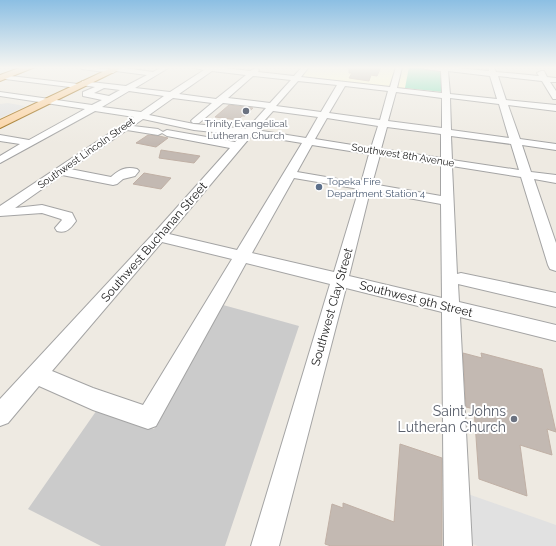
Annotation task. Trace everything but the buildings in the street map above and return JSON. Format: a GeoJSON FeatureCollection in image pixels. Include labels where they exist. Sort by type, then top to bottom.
{"type":"FeatureCollection","features":[{"type":"Feature","properties":{"kind":"main road"},"geometry":{"type":"LineString","coordinates":[[1,123],[66,92]]}},
{"type":"Feature","properties":{"kind":"street"},"geometry":{"type":"LineString","coordinates":[[89,92],[86,94],[110,99]]}},
{"type":"Feature","properties":{"kind":"street"},"geometry":{"type":"LineString","coordinates":[[0,160],[121,92]]}},
{"type":"Feature","properties":{"kind":"street"},"geometry":{"type":"LineString","coordinates":[[141,92],[271,107],[324,116],[556,147]]}},
{"type":"Feature","properties":{"kind":"street","name":"Southwest Lincoln Street"},"geometry":{"type":"LineString","coordinates":[[0,207],[14,202],[175,92]]}},
{"type":"Feature","properties":{"kind":"street"},"geometry":{"type":"LineString","coordinates":[[196,121],[230,92]]}},
{"type":"Feature","properties":{"kind":"street","name":"Southwest Buchanan Street"},"geometry":{"type":"LineString","coordinates":[[0,415],[284,92]]}},
{"type":"Feature","properties":{"kind":"street"},"geometry":{"type":"LineString","coordinates":[[36,375],[93,399],[148,418],[337,92]]}},
{"type":"Feature","properties":{"kind":"street","name":"Southwest Clay Street"},"geometry":{"type":"LineString","coordinates":[[265,546],[376,151],[391,92]]}},
{"type":"Feature","properties":{"kind":"street"},"geometry":{"type":"LineString","coordinates":[[430,92],[446,96],[556,108]]}},
{"type":"Feature","properties":{"kind":"street"},"geometry":{"type":"LineString","coordinates":[[446,92],[446,201],[451,307],[458,546]]}},
{"type":"Feature","properties":{"kind":"street"},"geometry":{"type":"LineString","coordinates":[[499,92],[556,266]]}},
{"type":"Feature","properties":{"kind":"street","name":"Southwest 8th Avenue"},"geometry":{"type":"LineString","coordinates":[[0,94],[141,115],[154,120],[211,129],[249,132],[556,179]]}},
{"type":"Feature","properties":{"kind":"street"},"geometry":{"type":"LineString","coordinates":[[0,101],[13,96]]}},
{"type":"Feature","properties":{"kind":"street","name":"Southwest 8th Avenue"},"geometry":{"type":"LineString","coordinates":[[141,115],[152,114],[235,127],[249,132]]}},
{"type":"Feature","properties":{"kind":"street"},"geometry":{"type":"LineString","coordinates":[[124,127],[185,137],[176,145],[233,150]]}},
{"type":"Feature","properties":{"kind":"street"},"geometry":{"type":"LineString","coordinates":[[0,138],[30,143]]}},
{"type":"Feature","properties":{"kind":"street"},"geometry":{"type":"LineString","coordinates":[[61,171],[113,181],[119,175]]}},
{"type":"Feature","properties":{"kind":"street"},"geometry":{"type":"LineString","coordinates":[[290,174],[446,201]]}},
{"type":"Feature","properties":{"kind":"street"},"geometry":{"type":"LineString","coordinates":[[0,207],[12,212],[42,209],[67,216],[69,221],[62,228]]}},
{"type":"Feature","properties":{"kind":"street"},"geometry":{"type":"LineString","coordinates":[[540,217],[556,220]]}},
{"type":"Feature","properties":{"kind":"street","name":"Southwest 9th Street"},"geometry":{"type":"LineString","coordinates":[[159,236],[556,333]]}},
{"type":"Feature","properties":{"kind":"street"},"geometry":{"type":"LineString","coordinates":[[461,279],[556,300]]}},
{"type":"Feature","properties":{"kind":"shaded area"},"geometry":{"type":"Polygon","coordinates":[[[415,92],[443,92],[446,96],[415,92]]]}},
{"type":"Feature","properties":{"kind":"shaded area"},"geometry":{"type":"Polygon","coordinates":[[[8,103],[26,106],[0,118],[0,104],[8,103]]]}},
{"type":"Feature","properties":{"kind":"shaded area"},"geometry":{"type":"Polygon","coordinates":[[[223,305],[299,326],[225,546],[101,546],[28,509],[99,407],[154,429],[223,305]]]}},
{"type":"Feature","properties":{"kind":"shaded area"},"geometry":{"type":"Polygon","coordinates":[[[465,493],[556,525],[556,546],[478,546],[467,542],[465,493]]]}},
{"type":"Feature","properties":{"kind":"place","name":"Trinity Evangelical Lutheran Church"},"geometry":{"type":"Point","coordinates":[246,111]}},
{"type":"Feature","properties":{"kind":"place","name":"Topeka Fire Department Station 4"},"geometry":{"type":"Point","coordinates":[319,187]}},
{"type":"Feature","properties":{"kind":"place","name":"Saint Johns Lutheran Church"},"geometry":{"type":"Point","coordinates":[514,419]}}]}
